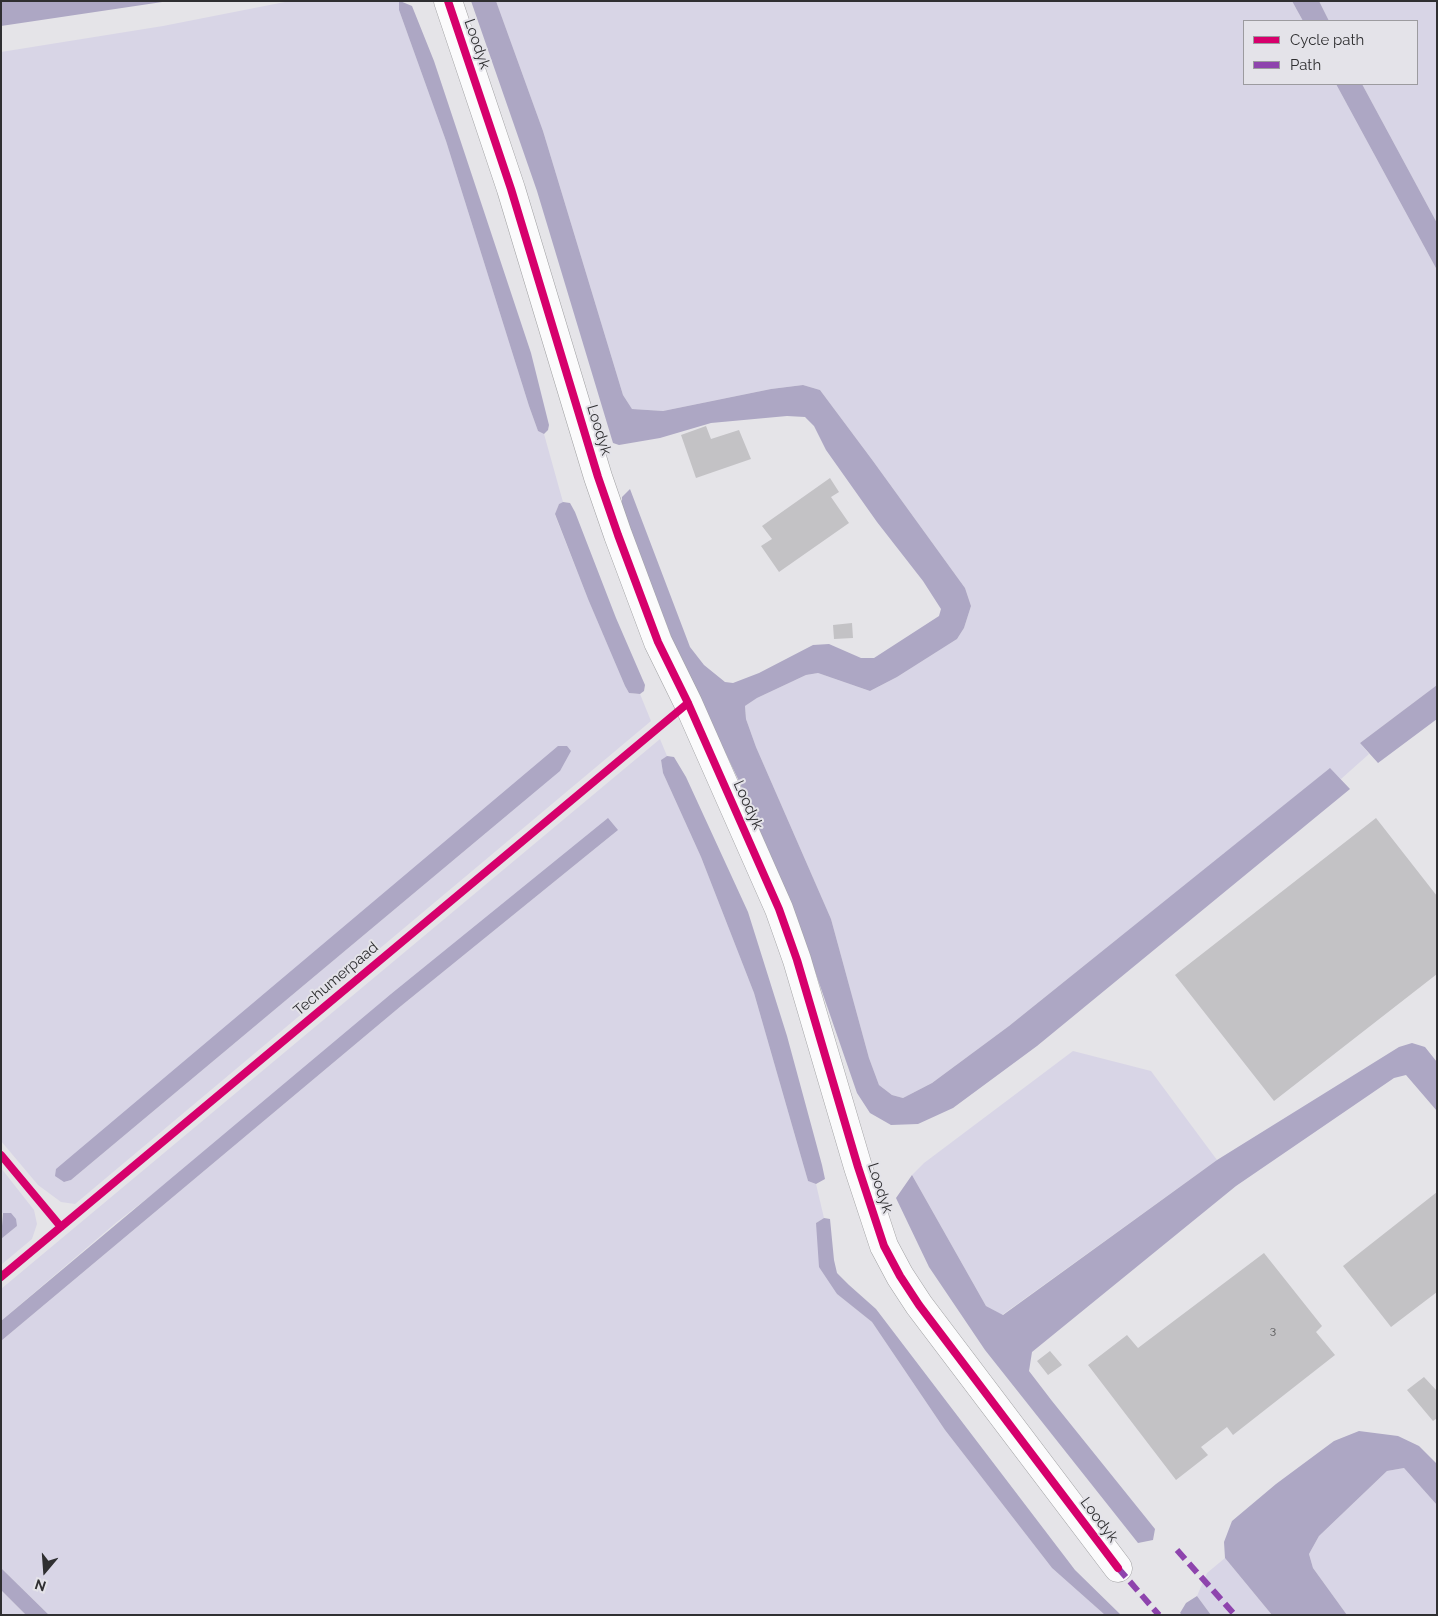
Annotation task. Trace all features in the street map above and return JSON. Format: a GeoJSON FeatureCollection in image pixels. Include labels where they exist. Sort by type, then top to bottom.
{"type":"FeatureCollection","features":[{"type":"Feature","properties":{"kind":"street","name":"Loodyk"},"geometry":{"type":"LineString","coordinates":[[448,1],[511,190],[598,477],[618,535],[658,642],[688,703],[779,909],[797,960],[858,1166],[884,1246],[900,1276],[919,1305],[1118,1568]]}},
{"type":"Feature","properties":{"kind":"shaded area"},"geometry":{"type":"Polygon","coordinates":[[[1,1],[169,1],[1,26],[1,1]]]}},
{"type":"Feature","properties":{"kind":"shaded area"},"geometry":{"type":"Polygon","coordinates":[[[290,1],[400,1],[399,10],[446,141],[529,406],[538,431],[544,434],[563,502],[559,504],[555,515],[625,686],[629,693],[640,694],[651,721],[75,1204],[61,1202],[38,1185],[1,1141],[1,52],[163,26],[290,1]],[[560,771],[64,1182],[71,1180],[560,771]]]}},
{"type":"Feature","properties":{"kind":"shaded area"},"geometry":{"type":"Polygon","coordinates":[[[400,1],[412,6],[434,61],[531,353],[549,425],[548,430],[544,434],[538,431],[529,406],[446,141],[399,10],[400,1]]]}},
{"type":"Feature","properties":{"kind":"shaded area"},"geometry":{"type":"Polygon","coordinates":[[[471,1],[496,1],[543,131],[623,395],[632,409],[663,411],[771,389],[803,385],[820,390],[965,588],[971,606],[964,628],[957,639],[897,677],[870,691],[818,673],[806,675],[757,698],[745,706],[746,719],[756,747],[831,919],[869,1058],[879,1085],[892,1095],[903,1098],[932,1083],[1009,1026],[1330,768],[1350,789],[1037,1046],[953,1108],[918,1124],[891,1125],[870,1113],[857,1093],[797,919],[738,779],[677,652],[622,509],[622,497],[630,489],[690,647],[704,665],[725,682],[733,683],[759,673],[813,645],[829,644],[861,658],[874,658],[939,616],[941,609],[923,581],[877,522],[826,450],[814,426],[805,417],[787,416],[711,423],[660,438],[619,445],[613,443],[537,191],[471,1]]]}},
{"type":"Feature","properties":{"kind":"shaded area"},"geometry":{"type":"Polygon","coordinates":[[[496,1],[1292,1],[1302,20],[1243,20],[1243,85],[1337,85],[1437,270],[1437,685],[1360,743],[1369,754],[1341,779],[1329,769],[1009,1026],[932,1083],[903,1098],[892,1095],[879,1085],[869,1058],[831,919],[756,747],[746,719],[745,706],[757,698],[806,675],[818,673],[870,691],[897,677],[957,639],[964,628],[971,606],[965,588],[820,390],[803,385],[771,389],[663,411],[632,409],[623,395],[543,131],[496,1]]]}},
{"type":"Feature","properties":{"kind":"shaded area"},"geometry":{"type":"Polygon","coordinates":[[[1292,1],[1319,1],[1328,20],[1302,20],[1292,1]]]}},
{"type":"Feature","properties":{"kind":"shaded area"},"geometry":{"type":"Polygon","coordinates":[[[1319,1],[1437,1],[1437,223],[1363,85],[1418,85],[1418,20],[1328,20],[1319,1]]]}},
{"type":"Feature","properties":{"kind":"shaded area"},"geometry":{"type":"Polygon","coordinates":[[[1337,85],[1363,85],[1437,223],[1437,270],[1337,85]]]}},
{"type":"Feature","properties":{"kind":"shaded area"},"geometry":{"type":"Polygon","coordinates":[[[563,502],[570,503],[575,512],[616,618],[645,685],[644,691],[640,694],[629,693],[625,686],[588,599],[555,514],[559,504],[563,502]]]}},
{"type":"Feature","properties":{"kind":"shaded area"},"geometry":{"type":"Polygon","coordinates":[[[1437,685],[1437,719],[1378,763],[1360,743],[1437,685]]]}},
{"type":"Feature","properties":{"kind":"shaded area"},"geometry":{"type":"Polygon","coordinates":[[[660,739],[667,756],[661,760],[663,773],[701,857],[754,993],[808,1181],[816,1184],[824,1218],[816,1223],[837,1294],[872,1322],[945,1430],[1052,1568],[1105,1615],[49,1615],[1,1568],[1,1341],[401,1006],[618,830],[117,1222],[1,1321],[1,1289],[660,739]]]}},
{"type":"Feature","properties":{"kind":"shaded area"},"geometry":{"type":"Polygon","coordinates":[[[558,746],[567,746],[571,751],[560,771],[71,1180],[64,1182],[55,1176],[56,1169],[558,746]]]}},
{"type":"Feature","properties":{"kind":"shaded area"},"geometry":{"type":"Polygon","coordinates":[[[667,756],[674,757],[686,777],[748,912],[787,1036],[822,1165],[825,1179],[816,1184],[808,1181],[754,993],[701,857],[663,773],[661,760],[667,756]]]}},
{"type":"Feature","properties":{"kind":"shaded area"},"geometry":{"type":"Polygon","coordinates":[[[608,818],[618,830],[401,1006],[1,1341],[1,1321],[391,994],[608,818]]]}},
{"type":"Feature","properties":{"kind":"shaded area"},"geometry":{"type":"Polygon","coordinates":[[[1412,1043],[1425,1047],[1437,1062],[1437,1111],[1406,1075],[1394,1078],[1236,1186],[1032,1352],[1029,1371],[1155,1529],[1153,1540],[1138,1543],[985,1350],[929,1267],[896,1198],[912,1175],[986,1306],[1003,1315],[1217,1160],[1399,1047],[1412,1043]]]}},
{"type":"Feature","properties":{"kind":"shaded area"},"geometry":{"type":"Polygon","coordinates":[[[1073,1051],[1151,1071],[1217,1160],[1002,1315],[986,1306],[912,1175],[924,1163],[1073,1051]]]}},
{"type":"Feature","properties":{"kind":"shaded area"},"geometry":{"type":"Polygon","coordinates":[[[1,1168],[34,1210],[37,1224],[32,1239],[1,1265],[1,1239],[17,1226],[3,1213],[1,1214],[1,1168]]]}},
{"type":"Feature","properties":{"kind":"shaded area"},"geometry":{"type":"Polygon","coordinates":[[[3,1213],[11,1213],[16,1219],[17,1226],[1,1239],[3,1213]]]}},
{"type":"Feature","properties":{"kind":"shaded area"},"geometry":{"type":"Polygon","coordinates":[[[824,1218],[830,1219],[837,1273],[876,1309],[1075,1570],[1121,1615],[1105,1615],[1052,1568],[945,1430],[872,1322],[837,1294],[819,1267],[816,1223],[824,1218]]]}},
{"type":"Feature","properties":{"kind":"shaded area"},"geometry":{"type":"Polygon","coordinates":[[[1359,1431],[1398,1436],[1419,1446],[1437,1464],[1437,1505],[1404,1468],[1387,1471],[1319,1536],[1309,1554],[1313,1568],[1347,1615],[1272,1615],[1225,1558],[1224,1542],[1232,1521],[1276,1484],[1334,1441],[1359,1431]]]}},
{"type":"Feature","properties":{"kind":"shaded area"},"geometry":{"type":"Polygon","coordinates":[[[1404,1468],[1437,1505],[1437,1615],[1347,1615],[1313,1568],[1309,1554],[1319,1536],[1387,1471],[1404,1468]]]}},
{"type":"Feature","properties":{"kind":"shaded area"},"geometry":{"type":"Polygon","coordinates":[[[1225,1558],[1272,1615],[1211,1615],[1197,1596],[1207,1573],[1225,1558]]]}},
{"type":"Feature","properties":{"kind":"shaded area"},"geometry":{"type":"Polygon","coordinates":[[[1,1568],[49,1615],[26,1615],[1,1590],[1,1568]]]}},
{"type":"Feature","properties":{"kind":"shaded area"},"geometry":{"type":"Polygon","coordinates":[[[1,1590],[26,1615],[1,1615],[1,1590]]]}},
{"type":"Feature","properties":{"kind":"shaded area"},"geometry":{"type":"Polygon","coordinates":[[[1197,1596],[1211,1615],[1182,1615],[1180,1613],[1186,1603],[1197,1596]]]}},
{"type":"Feature","properties":{"kind":"building"},"geometry":{"type":"Polygon","coordinates":[[[706,426],[711,439],[739,430],[751,459],[696,478],[681,435],[706,426]]]}},
{"type":"Feature","properties":{"kind":"building"},"geometry":{"type":"Polygon","coordinates":[[[830,478],[839,492],[831,497],[849,523],[779,572],[761,546],[772,539],[762,526],[830,478]]]}},
{"type":"Feature","properties":{"kind":"building"},"geometry":{"type":"Polygon","coordinates":[[[852,623],[853,638],[834,639],[833,625],[852,623]]]}},
{"type":"Feature","properties":{"kind":"building"},"geometry":{"type":"Polygon","coordinates":[[[1376,818],[1437,896],[1437,974],[1274,1101],[1175,975],[1376,818]]]}},
{"type":"Feature","properties":{"kind":"building"},"geometry":{"type":"Polygon","coordinates":[[[1437,1192],[1437,1292],[1391,1327],[1343,1266],[1437,1192]]]}},
{"type":"Feature","properties":{"kind":"building"},"geometry":{"type":"Polygon","coordinates":[[[1264,1253],[1322,1326],[1316,1332],[1335,1355],[1233,1435],[1227,1427],[1201,1447],[1208,1455],[1176,1480],[1088,1365],[1127,1335],[1138,1348],[1264,1253]]]}},
{"type":"Feature","properties":{"kind":"building"},"geometry":{"type":"Polygon","coordinates":[[[1050,1351],[1062,1365],[1048,1375],[1037,1361],[1050,1351]]]}},
{"type":"Feature","properties":{"kind":"building"},"geometry":{"type":"Polygon","coordinates":[[[1424,1377],[1437,1391],[1437,1418],[1433,1421],[1407,1390],[1424,1377]]]}},
{"type":"Feature","properties":{"kind":"marked path"},"geometry":{"type":"LineString","coordinates":[[1177,1550],[1235,1615]]}},
{"type":"Feature","properties":{"kind":"marked path"},"geometry":{"type":"LineString","coordinates":[[1118,1568],[1159,1615]]}},
{"type":"Feature","properties":{"kind":"cycle path"},"geometry":{"type":"LineString","coordinates":[[448,1],[511,189],[598,477],[618,535],[658,642],[688,703],[779,909],[797,960],[858,1167],[884,1246],[900,1276],[919,1305],[1118,1568]]}},
{"type":"Feature","properties":{"kind":"cycle path","name":"Techumerpaad"},"geometry":{"type":"LineString","coordinates":[[1,1277],[688,703]]}},
{"type":"Feature","properties":{"kind":"cycle path"},"geometry":{"type":"LineString","coordinates":[[1,1155],[61,1227]]}}]}
